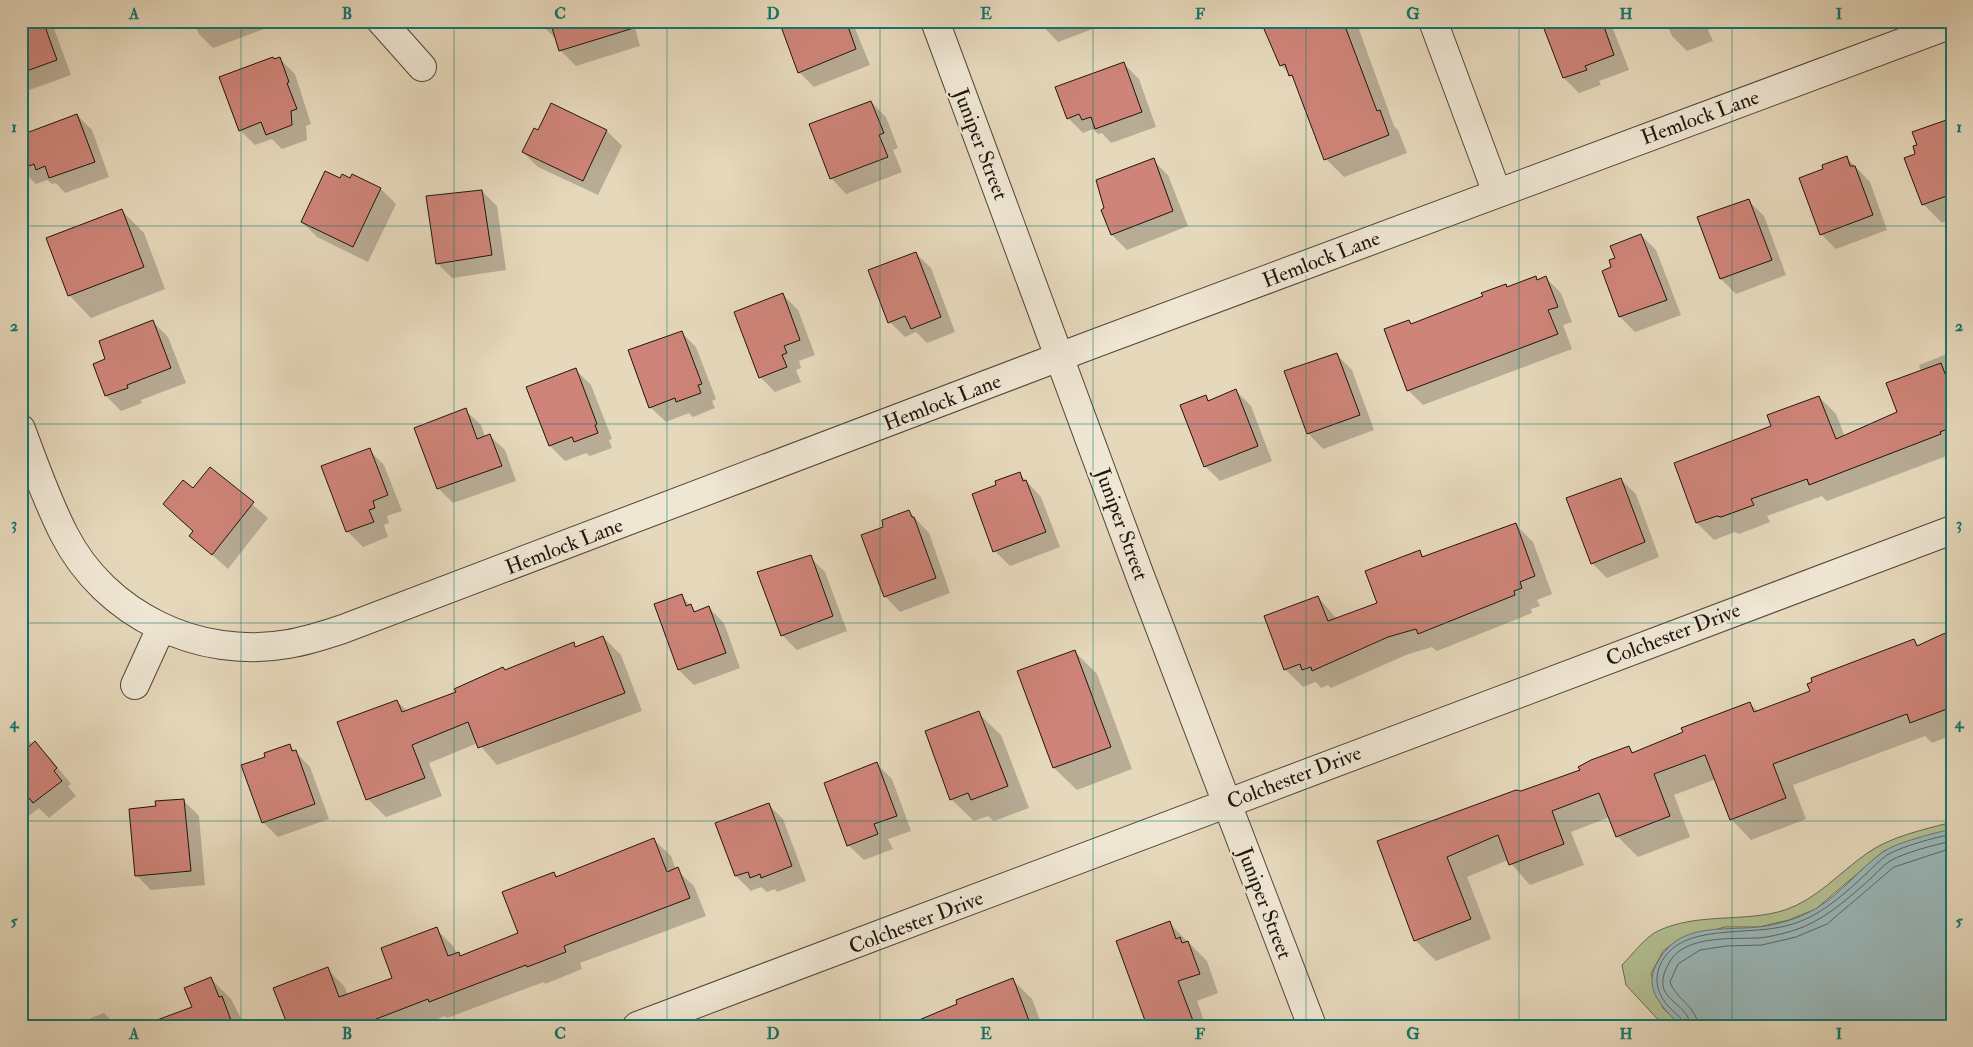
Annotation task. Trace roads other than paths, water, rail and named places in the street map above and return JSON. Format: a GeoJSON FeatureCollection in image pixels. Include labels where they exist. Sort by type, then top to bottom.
{"type":"FeatureCollection","features":[{"type":"Feature","properties":{"kind":"street"},"geometry":{"type":"LineString","coordinates":[[380,21],[422,67]]}},
{"type":"Feature","properties":{"kind":"street","name":"Juniper Street"},"geometry":{"type":"LineString","coordinates":[[935,21],[1061,357],[1139,573],[1312,1026]]}},
{"type":"Feature","properties":{"kind":"street"},"geometry":{"type":"LineString","coordinates":[[1433,21],[1497,193]]}},
{"type":"Feature","properties":{"kind":"street","name":"Hemlock Lane"},"geometry":{"type":"LineString","coordinates":[[21,429],[65,535],[80,559],[100,584],[127,608],[161,628],[204,642],[235,646],[287,644],[321,636],[558,548],[1497,193],[1952,24]]}},
{"type":"Feature","properties":{"kind":"street","name":"Colchester Drive"},"geometry":{"type":"LineString","coordinates":[[637,1026],[1952,530]]}},
{"type":"Feature","properties":{"kind":"street"},"geometry":{"type":"LineString","coordinates":[[135,685],[161,628]]}},
{"type":"Feature","properties":{"kind":"water"},"geometry":{"type":"Polygon","coordinates":[[[1952,829],[1952,1026],[1681,1026],[1657,999],[1652,983],[1653,974],[1656,965],[1665,951],[1675,941],[1700,931],[1766,926],[1796,918],[1826,902],[1875,858],[1889,848],[1916,838],[1952,829]]]}}]}
